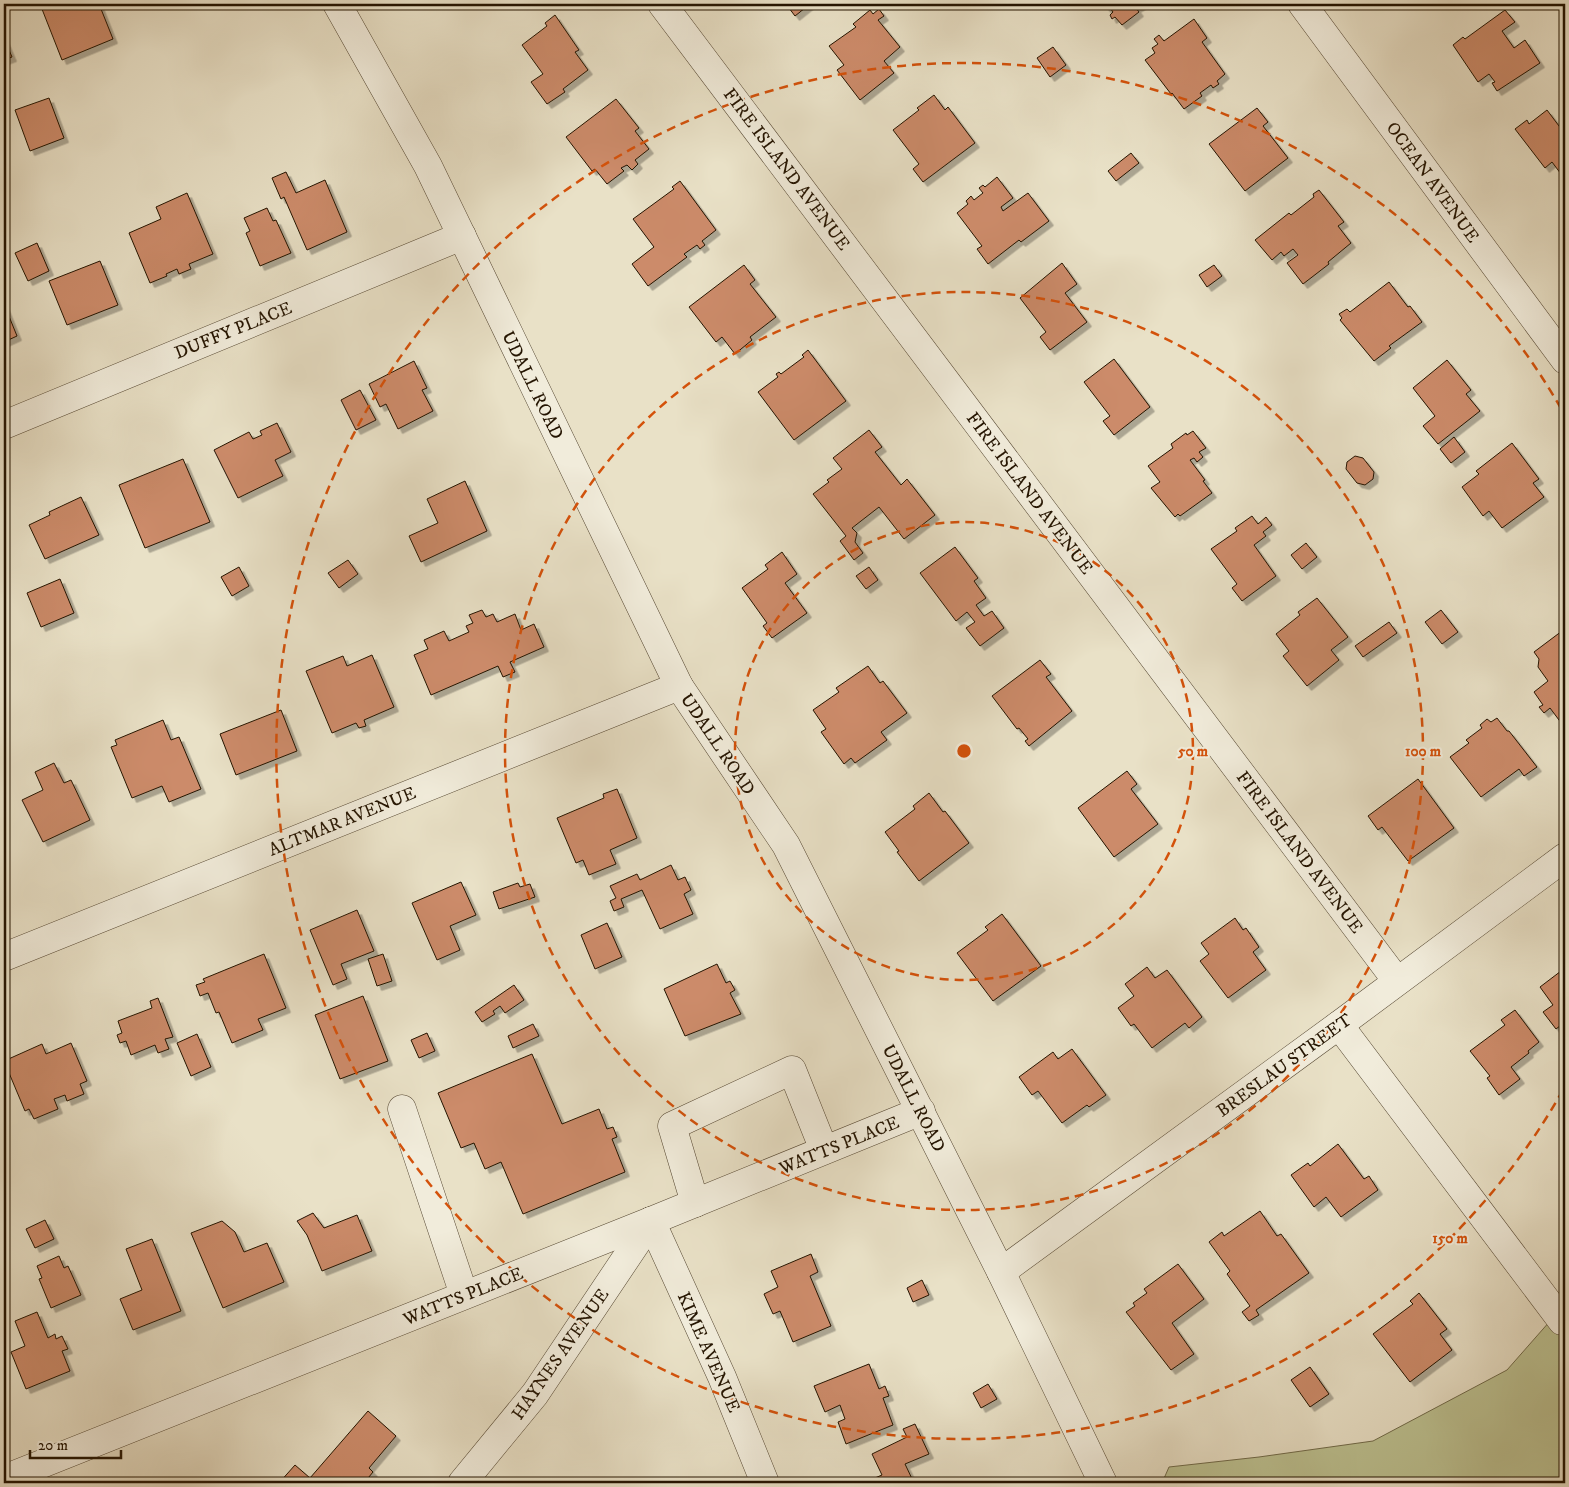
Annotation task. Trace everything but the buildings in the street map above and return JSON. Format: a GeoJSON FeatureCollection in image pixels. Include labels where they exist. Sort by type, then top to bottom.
{"type":"FeatureCollection","features":[{"type":"Feature","properties":{"kind":"street","name":"UDALL ROAD"},"geometry":{"type":"LineString","coordinates":[[336,4],[428,166],[680,686],[786,845],[1002,1272],[1103,1483]]}},
{"type":"Feature","properties":{"kind":"street","name":"FIRE ISLAND AVENUE"},"geometry":{"type":"LineString","coordinates":[[662,4],[1397,981]]}},
{"type":"Feature","properties":{"kind":"street","name":"OCEAN AVENUE"},"geometry":{"type":"LineString","coordinates":[[1302,4],[1565,360]]}},
{"type":"Feature","properties":{"kind":"street","name":"DUFFY PLACE"},"geometry":{"type":"LineString","coordinates":[[4,424],[462,236]]}},
{"type":"Feature","properties":{"kind":"street","name":"ALTMAR AVENUE"},"geometry":{"type":"LineString","coordinates":[[4,957],[680,686]]}},
{"type":"Feature","properties":{"kind":"street","name":"BRESLAU STREET"},"geometry":{"type":"LineString","coordinates":[[1002,1272],[1565,857]]}},
{"type":"Feature","properties":{"kind":"street"},"geometry":{"type":"LineString","coordinates":[[1339,1025],[1562,1321]]}},
{"type":"Feature","properties":{"kind":"street"},"geometry":{"type":"LineString","coordinates":[[695,1203],[672,1126],[792,1070],[824,1150]]}},
{"type":"Feature","properties":{"kind":"street"},"geometry":{"type":"LineString","coordinates":[[402,1109],[464,1295]]}},
{"type":"Feature","properties":{"kind":"street","name":"WATTS PLACE"},"geometry":{"type":"LineString","coordinates":[[4,1479],[651,1221],[921,1111]]}},
{"type":"Feature","properties":{"kind":"street","name":"HAYNES AVENUE"},"geometry":{"type":"LineString","coordinates":[[462,1483],[535,1394],[651,1221]]}},
{"type":"Feature","properties":{"kind":"street","name":"KIME AVENUE"},"geometry":{"type":"LineString","coordinates":[[651,1221],[722,1377],[765,1483]]}},
{"type":"Feature","properties":{"kind":"green space"},"geometry":{"type":"Polygon","coordinates":[[[1565,1304],[1565,1483],[1162,1483],[1169,1467],[1373,1441],[1507,1370],[1565,1304]]]}}]}
